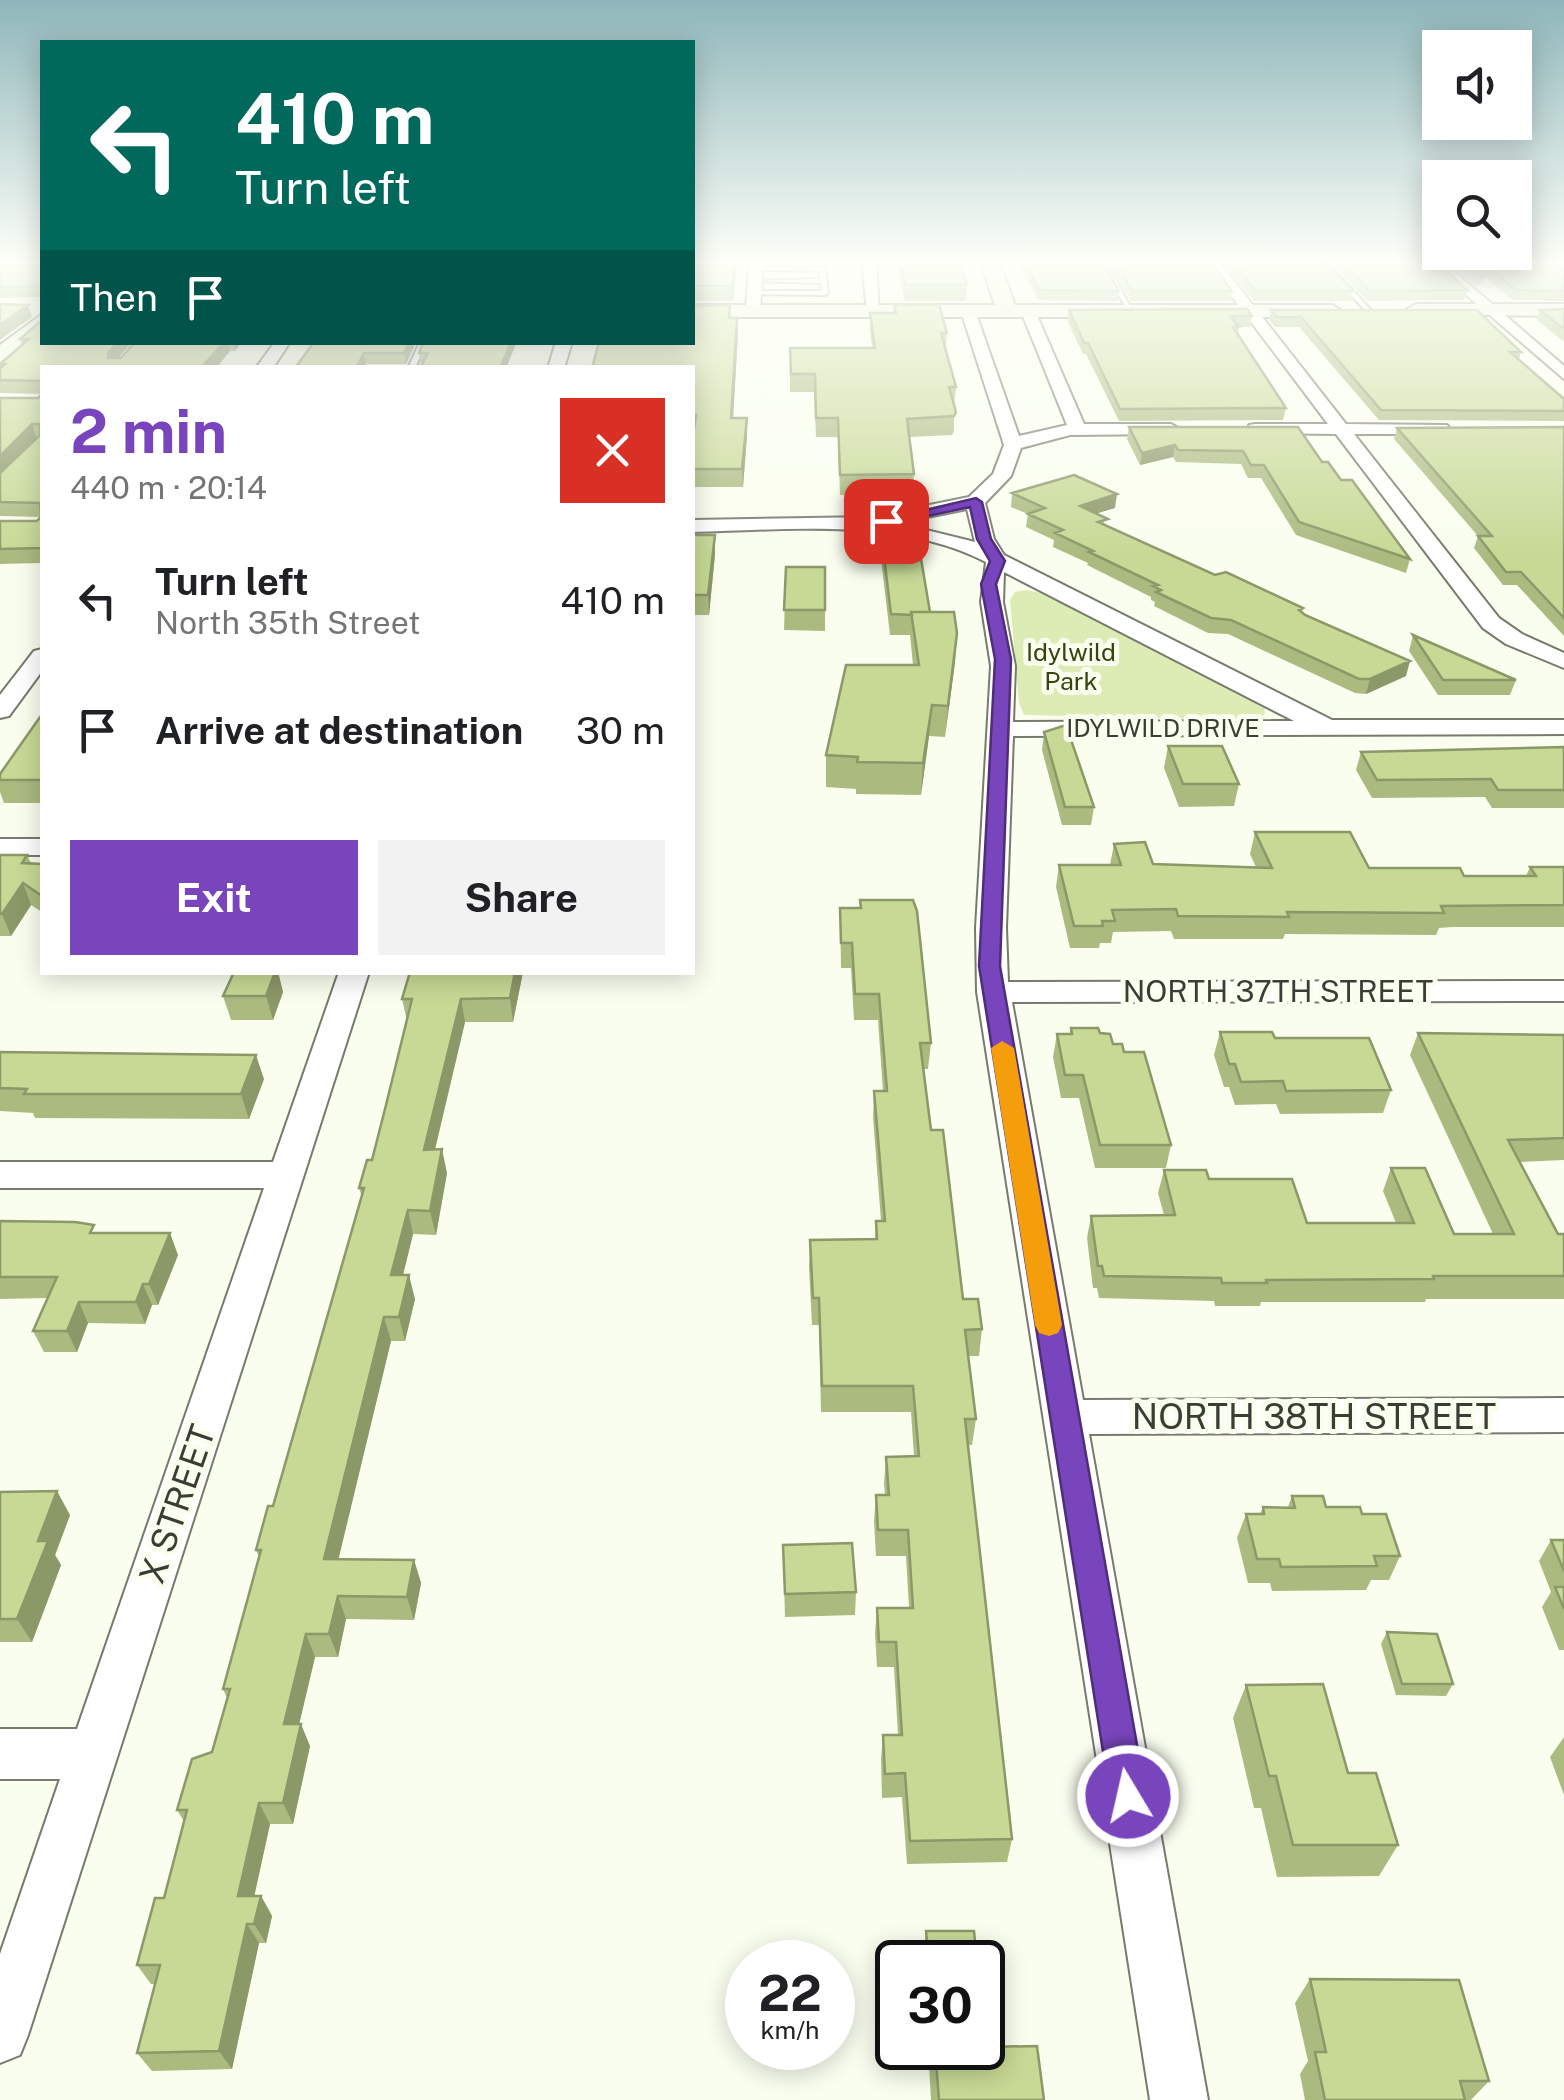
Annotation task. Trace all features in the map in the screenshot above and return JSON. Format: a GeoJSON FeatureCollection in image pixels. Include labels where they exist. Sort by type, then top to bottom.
{"type":"FeatureCollection","features":[{"type":"Feature","properties":{"kind":"street"},"geometry":{"type":"LineString","coordinates":[[695,526],[832,525],[902,518],[976,502],[1002,476],[1013,445],[985,360]]}},
{"type":"Feature","properties":{"kind":"street"},"geometry":{"type":"LineString","coordinates":[[1042,360],[1078,430]]}},
{"type":"Feature","properties":{"kind":"street"},"geometry":{"type":"LineString","coordinates":[[1287,360],[1491,624],[1514,639],[1564,660]]}},
{"type":"Feature","properties":{"kind":"street"},"geometry":{"type":"LineString","coordinates":[[1013,445],[1039,435],[1078,430],[1189,429]]}},
{"type":"Feature","properties":{"kind":"street"},"geometry":{"type":"LineString","coordinates":[[1228,429],[1451,429]]}},
{"type":"Feature","properties":{"kind":"street"},"geometry":{"type":"LineString","coordinates":[[976,502],[984,539],[997,561],[988,584],[1003,659],[990,927],[993,992],[1179,2100]]}},
{"type":"Feature","properties":{"kind":"street","name":"IDYLWILD DRIVE"},"geometry":{"type":"LineString","coordinates":[[832,525],[897,529],[972,547],[1328,728]]}},
{"type":"Feature","properties":{"kind":"street"},"geometry":{"type":"LineString","coordinates":[[2,705],[40,658]]}},
{"type":"Feature","properties":{"kind":"street"},"geometry":{"type":"LineString","coordinates":[[2,705],[39,702]]}},
{"type":"Feature","properties":{"kind":"street","name":"IDYLWILD DRIVE"},"geometry":{"type":"LineString","coordinates":[[998,729],[1564,727]]}},
{"type":"Feature","properties":{"kind":"street"},"geometry":{"type":"LineString","coordinates":[[0,847],[40,847]]}},
{"type":"Feature","properties":{"kind":"street","name":"X STREET"},"geometry":{"type":"LineString","coordinates":[[0,2035],[353,975]]}},
{"type":"Feature","properties":{"kind":"street","name":"NORTH 37TH STREET"},"geometry":{"type":"LineString","coordinates":[[993,992],[1564,991]]}},
{"type":"Feature","properties":{"kind":"street"},"geometry":{"type":"LineString","coordinates":[[0,1176],[287,1175]]}},
{"type":"Feature","properties":{"kind":"street","name":"NORTH 38TH STREET"},"geometry":{"type":"LineString","coordinates":[[1064,1417],[1564,1415]]}},
{"type":"Feature","properties":{"kind":"street"},"geometry":{"type":"LineString","coordinates":[[0,1754],[93,1754]]}},
{"type":"Feature","properties":{"kind":"green space","name":"Idylwild Park"},"geometry":{"type":"Polygon","coordinates":[[[1015,592],[1045,594],[1264,706],[1265,714],[1257,720],[1024,715],[1019,703],[1010,600],[1015,592]]]}},
{"type":"Feature","properties":{"kind":"building"},"geometry":{"type":"Polygon","coordinates":[[[5,360],[208,360],[204,365],[40,365],[40,381],[0,380],[0,368],[5,364],[0,364],[5,360]]]}},
{"type":"Feature","properties":{"kind":"building"},"geometry":{"type":"Polygon","coordinates":[[[301,360],[360,360],[358,365],[297,365],[301,360]]]}},
{"type":"Feature","properties":{"kind":"building"},"geometry":{"type":"Polygon","coordinates":[[[424,360],[504,360],[501,365],[422,365],[424,360]]]}},
{"type":"Feature","properties":{"kind":"building"},"geometry":{"type":"Polygon","coordinates":[[[594,360],[734,360],[731,418],[747,418],[742,469],[695,469],[695,365],[593,365],[594,360]]]}},
{"type":"Feature","properties":{"kind":"building"},"geometry":{"type":"Polygon","coordinates":[[[790,360],[948,360],[956,387],[949,387],[956,412],[954,416],[907,419],[914,474],[840,475],[838,418],[816,418],[815,374],[791,374],[790,360]]]}},
{"type":"Feature","properties":{"kind":"building"},"geometry":{"type":"Polygon","coordinates":[[[1096,360],[1255,360],[1286,408],[1120,409],[1096,360]]]}},
{"type":"Feature","properties":{"kind":"building"},"geometry":{"type":"Polygon","coordinates":[[[1338,360],[1519,360],[1564,399],[1564,411],[1381,410],[1338,360]]]}},
{"type":"Feature","properties":{"kind":"building"},"geometry":{"type":"Polygon","coordinates":[[[0,398],[38,398],[40,424],[32,424],[0,456],[0,398]]]}},
{"type":"Feature","properties":{"kind":"building"},"geometry":{"type":"Polygon","coordinates":[[[1129,427],[1298,427],[1322,462],[1328,462],[1341,480],[1352,480],[1410,559],[1299,522],[1264,465],[1251,465],[1243,451],[1178,450],[1175,445],[1142,453],[1129,427]]]}},
{"type":"Feature","properties":{"kind":"building"},"geometry":{"type":"Polygon","coordinates":[[[1564,427],[1564,618],[1521,572],[1506,572],[1478,536],[1492,536],[1397,428],[1564,427]]]}},
{"type":"Feature","properties":{"kind":"building"},"geometry":{"type":"Polygon","coordinates":[[[40,435],[40,503],[0,502],[0,473],[40,435]]]}},
{"type":"Feature","properties":{"kind":"building"},"geometry":{"type":"Polygon","coordinates":[[[1074,475],[1117,494],[1080,506],[1108,519],[1098,522],[1215,575],[1226,572],[1303,608],[1299,610],[1305,615],[1410,661],[1370,679],[1359,679],[1231,620],[1211,618],[1156,592],[1161,590],[1153,586],[1158,585],[1055,533],[1063,530],[1028,514],[1045,508],[1012,493],[1074,475]]]}},
{"type":"Feature","properties":{"kind":"building"},"geometry":{"type":"Polygon","coordinates":[[[40,518],[40,548],[0,549],[0,521],[40,518]]]}},
{"type":"Feature","properties":{"kind":"building"},"geometry":{"type":"Polygon","coordinates":[[[695,535],[715,535],[708,595],[695,595],[695,535]]]}},
{"type":"Feature","properties":{"kind":"building"},"geometry":{"type":"Polygon","coordinates":[[[885,535],[917,535],[930,612],[891,614],[882,540],[886,540],[885,535]]]}},
{"type":"Feature","properties":{"kind":"building"},"geometry":{"type":"Polygon","coordinates":[[[786,567],[825,567],[825,610],[784,610],[786,567]]]}},
{"type":"Feature","properties":{"kind":"building"},"geometry":{"type":"Polygon","coordinates":[[[911,612],[954,612],[957,633],[948,706],[932,705],[923,763],[857,762],[858,757],[826,755],[846,665],[919,665],[911,612]]]}},
{"type":"Feature","properties":{"kind":"building"},"geometry":{"type":"Polygon","coordinates":[[[1413,635],[1516,680],[1443,680],[1413,635]]]}},
{"type":"Feature","properties":{"kind":"building"},"geometry":{"type":"Polygon","coordinates":[[[40,717],[40,780],[0,780],[0,774],[40,717]]]}},
{"type":"Feature","properties":{"kind":"building"},"geometry":{"type":"Polygon","coordinates":[[[1066,725],[1094,807],[1065,807],[1044,732],[1066,725]]]}},
{"type":"Feature","properties":{"kind":"building"},"geometry":{"type":"Polygon","coordinates":[[[1168,746],[1222,746],[1239,784],[1183,784],[1168,746]]]}},
{"type":"Feature","properties":{"kind":"building"},"geometry":{"type":"Polygon","coordinates":[[[1564,747],[1564,790],[1498,790],[1491,779],[1377,780],[1361,752],[1564,747]]]}},
{"type":"Feature","properties":{"kind":"building"},"geometry":{"type":"Polygon","coordinates":[[[1255,832],[1350,832],[1369,868],[1460,868],[1464,876],[1536,876],[1530,867],[1564,867],[1564,905],[1441,906],[1444,913],[1287,912],[1289,917],[1178,916],[1176,909],[1112,910],[1115,921],[1102,921],[1103,926],[1074,926],[1059,865],[1121,865],[1114,844],[1145,842],[1153,864],[1272,868],[1255,832]]]}},
{"type":"Feature","properties":{"kind":"building"},"geometry":{"type":"Polygon","coordinates":[[[0,855],[27,855],[22,863],[40,864],[40,895],[23,883],[0,914],[0,855]]]}},
{"type":"Feature","properties":{"kind":"building"},"geometry":{"type":"Polygon","coordinates":[[[860,900],[913,900],[917,911],[931,1043],[920,1043],[931,1130],[943,1130],[963,1299],[978,1299],[982,1329],[965,1330],[976,1419],[965,1419],[1012,1839],[910,1841],[905,1773],[885,1774],[883,1735],[902,1735],[896,1642],[879,1642],[877,1608],[913,1608],[908,1530],[878,1530],[876,1495],[889,1495],[886,1457],[919,1456],[913,1386],[822,1386],[819,1298],[813,1298],[810,1240],[877,1239],[876,1221],[885,1221],[874,1091],[887,1091],[879,994],[855,994],[852,943],[841,943],[840,908],[861,908],[860,900]]]}},
{"type":"Feature","properties":{"kind":"building"},"geometry":{"type":"Polygon","coordinates":[[[233,975],[274,975],[266,996],[223,996],[233,975]]]}},
{"type":"Feature","properties":{"kind":"building"},"geometry":{"type":"Polygon","coordinates":[[[409,975],[514,975],[510,998],[461,999],[424,1150],[442,1149],[430,1211],[408,1210],[391,1275],[409,1275],[399,1317],[384,1317],[324,1559],[414,1560],[407,1597],[338,1596],[329,1634],[306,1634],[284,1724],[301,1724],[283,1803],[259,1803],[238,1896],[261,1896],[254,1924],[247,1924],[219,2051],[137,2053],[160,1965],[137,1965],[155,1898],[164,1898],[187,1810],[177,1810],[192,1759],[212,1752],[230,1689],[223,1689],[261,1550],[256,1550],[268,1506],[273,1506],[364,1188],[359,1188],[367,1160],[372,1160],[386,1105],[412,999],[402,999],[409,975]]]}},
{"type":"Feature","properties":{"kind":"building"},"geometry":{"type":"Polygon","coordinates":[[[1071,1028],[1098,1028],[1100,1033],[1110,1034],[1113,1044],[1122,1044],[1124,1052],[1144,1052],[1171,1145],[1100,1145],[1083,1075],[1065,1075],[1057,1034],[1072,1034],[1071,1028]]]}},
{"type":"Feature","properties":{"kind":"building"},"geometry":{"type":"Polygon","coordinates":[[[1220,1032],[1272,1032],[1275,1038],[1369,1038],[1391,1090],[1286,1091],[1283,1081],[1241,1082],[1235,1064],[1229,1064],[1220,1032]]]}},
{"type":"Feature","properties":{"kind":"building"},"geometry":{"type":"Polygon","coordinates":[[[1418,1033],[1564,1035],[1564,1138],[1508,1140],[1558,1234],[1564,1234],[1564,1276],[1222,1283],[1221,1278],[1104,1276],[1102,1266],[1098,1266],[1091,1216],[1175,1215],[1164,1170],[1206,1170],[1209,1179],[1292,1179],[1307,1223],[1414,1223],[1391,1168],[1425,1168],[1454,1234],[1514,1234],[1418,1033]]]}},
{"type":"Feature","properties":{"kind":"building"},"geometry":{"type":"Polygon","coordinates":[[[0,1052],[256,1055],[241,1094],[24,1094],[27,1089],[0,1088],[0,1052]]]}},
{"type":"Feature","properties":{"kind":"building"},"geometry":{"type":"Polygon","coordinates":[[[0,1221],[94,1225],[90,1233],[170,1233],[149,1284],[143,1284],[136,1302],[79,1302],[67,1331],[33,1331],[57,1277],[0,1277],[0,1221]]]}},
{"type":"Feature","properties":{"kind":"building"},"geometry":{"type":"Polygon","coordinates":[[[57,1491],[38,1541],[48,1541],[17,1619],[0,1619],[0,1492],[57,1491]]]}},
{"type":"Feature","properties":{"kind":"building"},"geometry":{"type":"Polygon","coordinates":[[[1292,1496],[1323,1496],[1326,1507],[1360,1507],[1362,1514],[1386,1514],[1400,1556],[1374,1556],[1377,1566],[1281,1567],[1279,1559],[1257,1559],[1246,1514],[1264,1514],[1263,1507],[1295,1508],[1292,1496]]]}},
{"type":"Feature","properties":{"kind":"building"},"geometry":{"type":"Polygon","coordinates":[[[1551,1540],[1564,1540],[1564,1571],[1551,1540]]]}},
{"type":"Feature","properties":{"kind":"building"},"geometry":{"type":"Polygon","coordinates":[[[852,1543],[856,1592],[785,1594],[783,1545],[852,1543]]]}},
{"type":"Feature","properties":{"kind":"building"},"geometry":{"type":"Polygon","coordinates":[[[1555,1587],[1564,1587],[1564,1609],[1555,1587]]]}},
{"type":"Feature","properties":{"kind":"building"},"geometry":{"type":"Polygon","coordinates":[[[1387,1632],[1437,1634],[1453,1684],[1402,1684],[1387,1632]]]}},
{"type":"Feature","properties":{"kind":"building"},"geometry":{"type":"Polygon","coordinates":[[[1323,1684],[1348,1773],[1376,1773],[1398,1845],[1293,1845],[1276,1776],[1269,1776],[1246,1685],[1323,1684]]]}},
{"type":"Feature","properties":{"kind":"building"},"geometry":{"type":"Polygon","coordinates":[[[926,1931],[974,1931],[975,1940],[927,1940],[926,1931]]]}},
{"type":"Feature","properties":{"kind":"building"},"geometry":{"type":"Polygon","coordinates":[[[1310,1979],[1459,1980],[1489,2081],[1460,2081],[1465,2100],[1325,2100],[1315,2052],[1326,2052],[1310,1979]]]}},
{"type":"Feature","properties":{"kind":"building"},"geometry":{"type":"Polygon","coordinates":[[[1037,2046],[1044,2100],[939,2100],[937,2070],[1005,2070],[1005,2047],[1037,2046]]]}},
{"type":"Feature","properties":{"kind":"slow traffic"},"geometry":{"type":"LineString","coordinates":[[1002,1048],[1049,1325]]}},
{"type":"Feature","properties":{"kind":"route"},"geometry":{"type":"LineString","coordinates":[[886,521],[976,502],[984,539],[997,561],[988,584],[1003,659],[992,830],[990,966],[1128,1796]]}}]}
